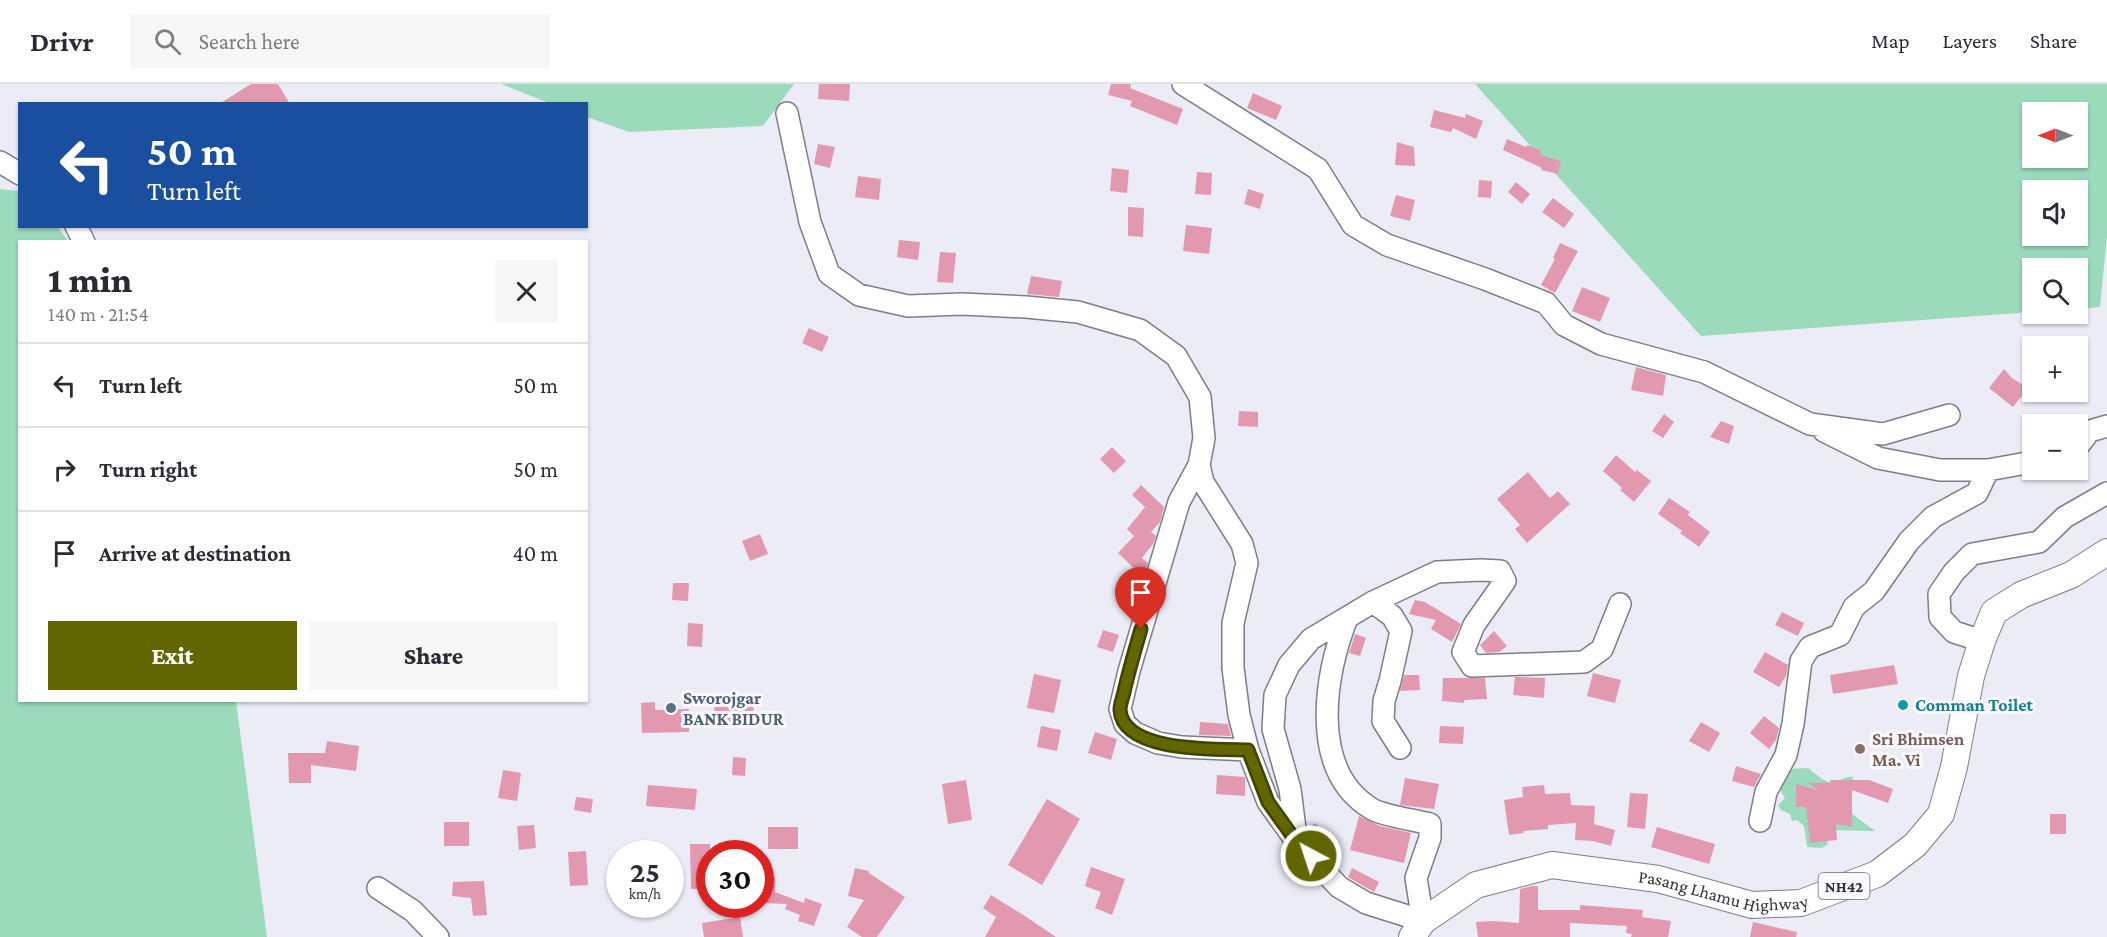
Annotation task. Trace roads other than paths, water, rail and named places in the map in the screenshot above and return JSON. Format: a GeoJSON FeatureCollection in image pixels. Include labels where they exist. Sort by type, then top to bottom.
{"type":"FeatureCollection","features":[{"type":"Feature","properties":{"kind":"main road","name":"Pasang Lhamu Highway"},"geometry":{"type":"LineString","coordinates":[[1418,929],[1476,885],[1552,865],[1658,879],[1752,905],[1801,903],[1877,874],[1915,845],[1941,814],[1954,767],[1971,676],[1994,612],[2021,596],[2071,575],[2107,552]]}},
{"type":"Feature","properties":{"kind":"street"},"geometry":{"type":"LineString","coordinates":[[1183,84],[1318,169],[1353,225],[1387,245],[1546,303],[1563,325],[1601,344],[1704,372],[1878,458],[1940,470],[1988,470],[2022,464]]}},
{"type":"Feature","properties":{"kind":"street"},"geometry":{"type":"LineString","coordinates":[[787,113],[810,222],[829,274],[859,295],[908,306],[963,304],[1078,312],[1140,330],[1176,356],[1200,397],[1204,438],[1199,465],[1179,502],[1129,671],[1120,710],[1125,724],[1135,733],[1158,743],[1182,747],[1248,750]]}},
{"type":"Feature","properties":{"kind":"street"},"geometry":{"type":"LineString","coordinates":[[0,162],[18,173]]}},
{"type":"Feature","properties":{"kind":"street"},"geometry":{"type":"LineString","coordinates":[[1810,424],[1883,434],[1949,415]]}},
{"type":"Feature","properties":{"kind":"street"},"geometry":{"type":"LineString","coordinates":[[2088,434],[2107,426]]}},
{"type":"Feature","properties":{"kind":"street"},"geometry":{"type":"LineString","coordinates":[[1199,465],[1203,482],[1242,544],[1247,563],[1233,623],[1233,668],[1239,715],[1248,750],[1268,802],[1296,841],[1339,887],[1418,929],[1416,878],[1430,838],[1430,824],[1373,810],[1350,793],[1336,770],[1327,725],[1329,681],[1336,647],[1347,618]]}},
{"type":"Feature","properties":{"kind":"street"},"geometry":{"type":"LineString","coordinates":[[1760,821],[1766,792],[1786,755],[1793,724],[1801,661],[1810,648],[1840,635],[1854,607],[1874,591],[1909,541],[1933,517],[1977,492],[1988,470]]}},
{"type":"Feature","properties":{"kind":"street"},"geometry":{"type":"LineString","coordinates":[[1982,641],[1954,632],[1940,617],[1939,594],[1954,572],[1972,554],[2038,542],[2065,517],[2107,493]]}},
{"type":"Feature","properties":{"kind":"street"},"geometry":{"type":"LineString","coordinates":[[1296,841],[1290,789],[1273,729],[1275,695],[1289,665],[1311,639],[1372,602],[1437,572],[1500,571],[1505,581],[1474,626],[1463,651],[1472,666],[1584,662],[1602,649],[1620,604]]}},
{"type":"Feature","properties":{"kind":"street"},"geometry":{"type":"LineString","coordinates":[[1372,602],[1392,616],[1401,631],[1384,701],[1383,721],[1400,748]]}},
{"type":"Feature","properties":{"kind":"street"},"geometry":{"type":"LineString","coordinates":[[378,888],[413,911],[438,937]]}},
{"type":"Feature","properties":{"kind":"place","name":"Comman Toilet"},"geometry":{"type":"Point","coordinates":[1903,705]}},
{"type":"Feature","properties":{"kind":"place","name":"Sworojgar BANK BIDUR"},"geometry":{"type":"Point","coordinates":[671,708]}},
{"type":"Feature","properties":{"kind":"place","name":"Sri Bhimsen Ma. Vi"},"geometry":{"type":"Point","coordinates":[1860,749]}}]}
